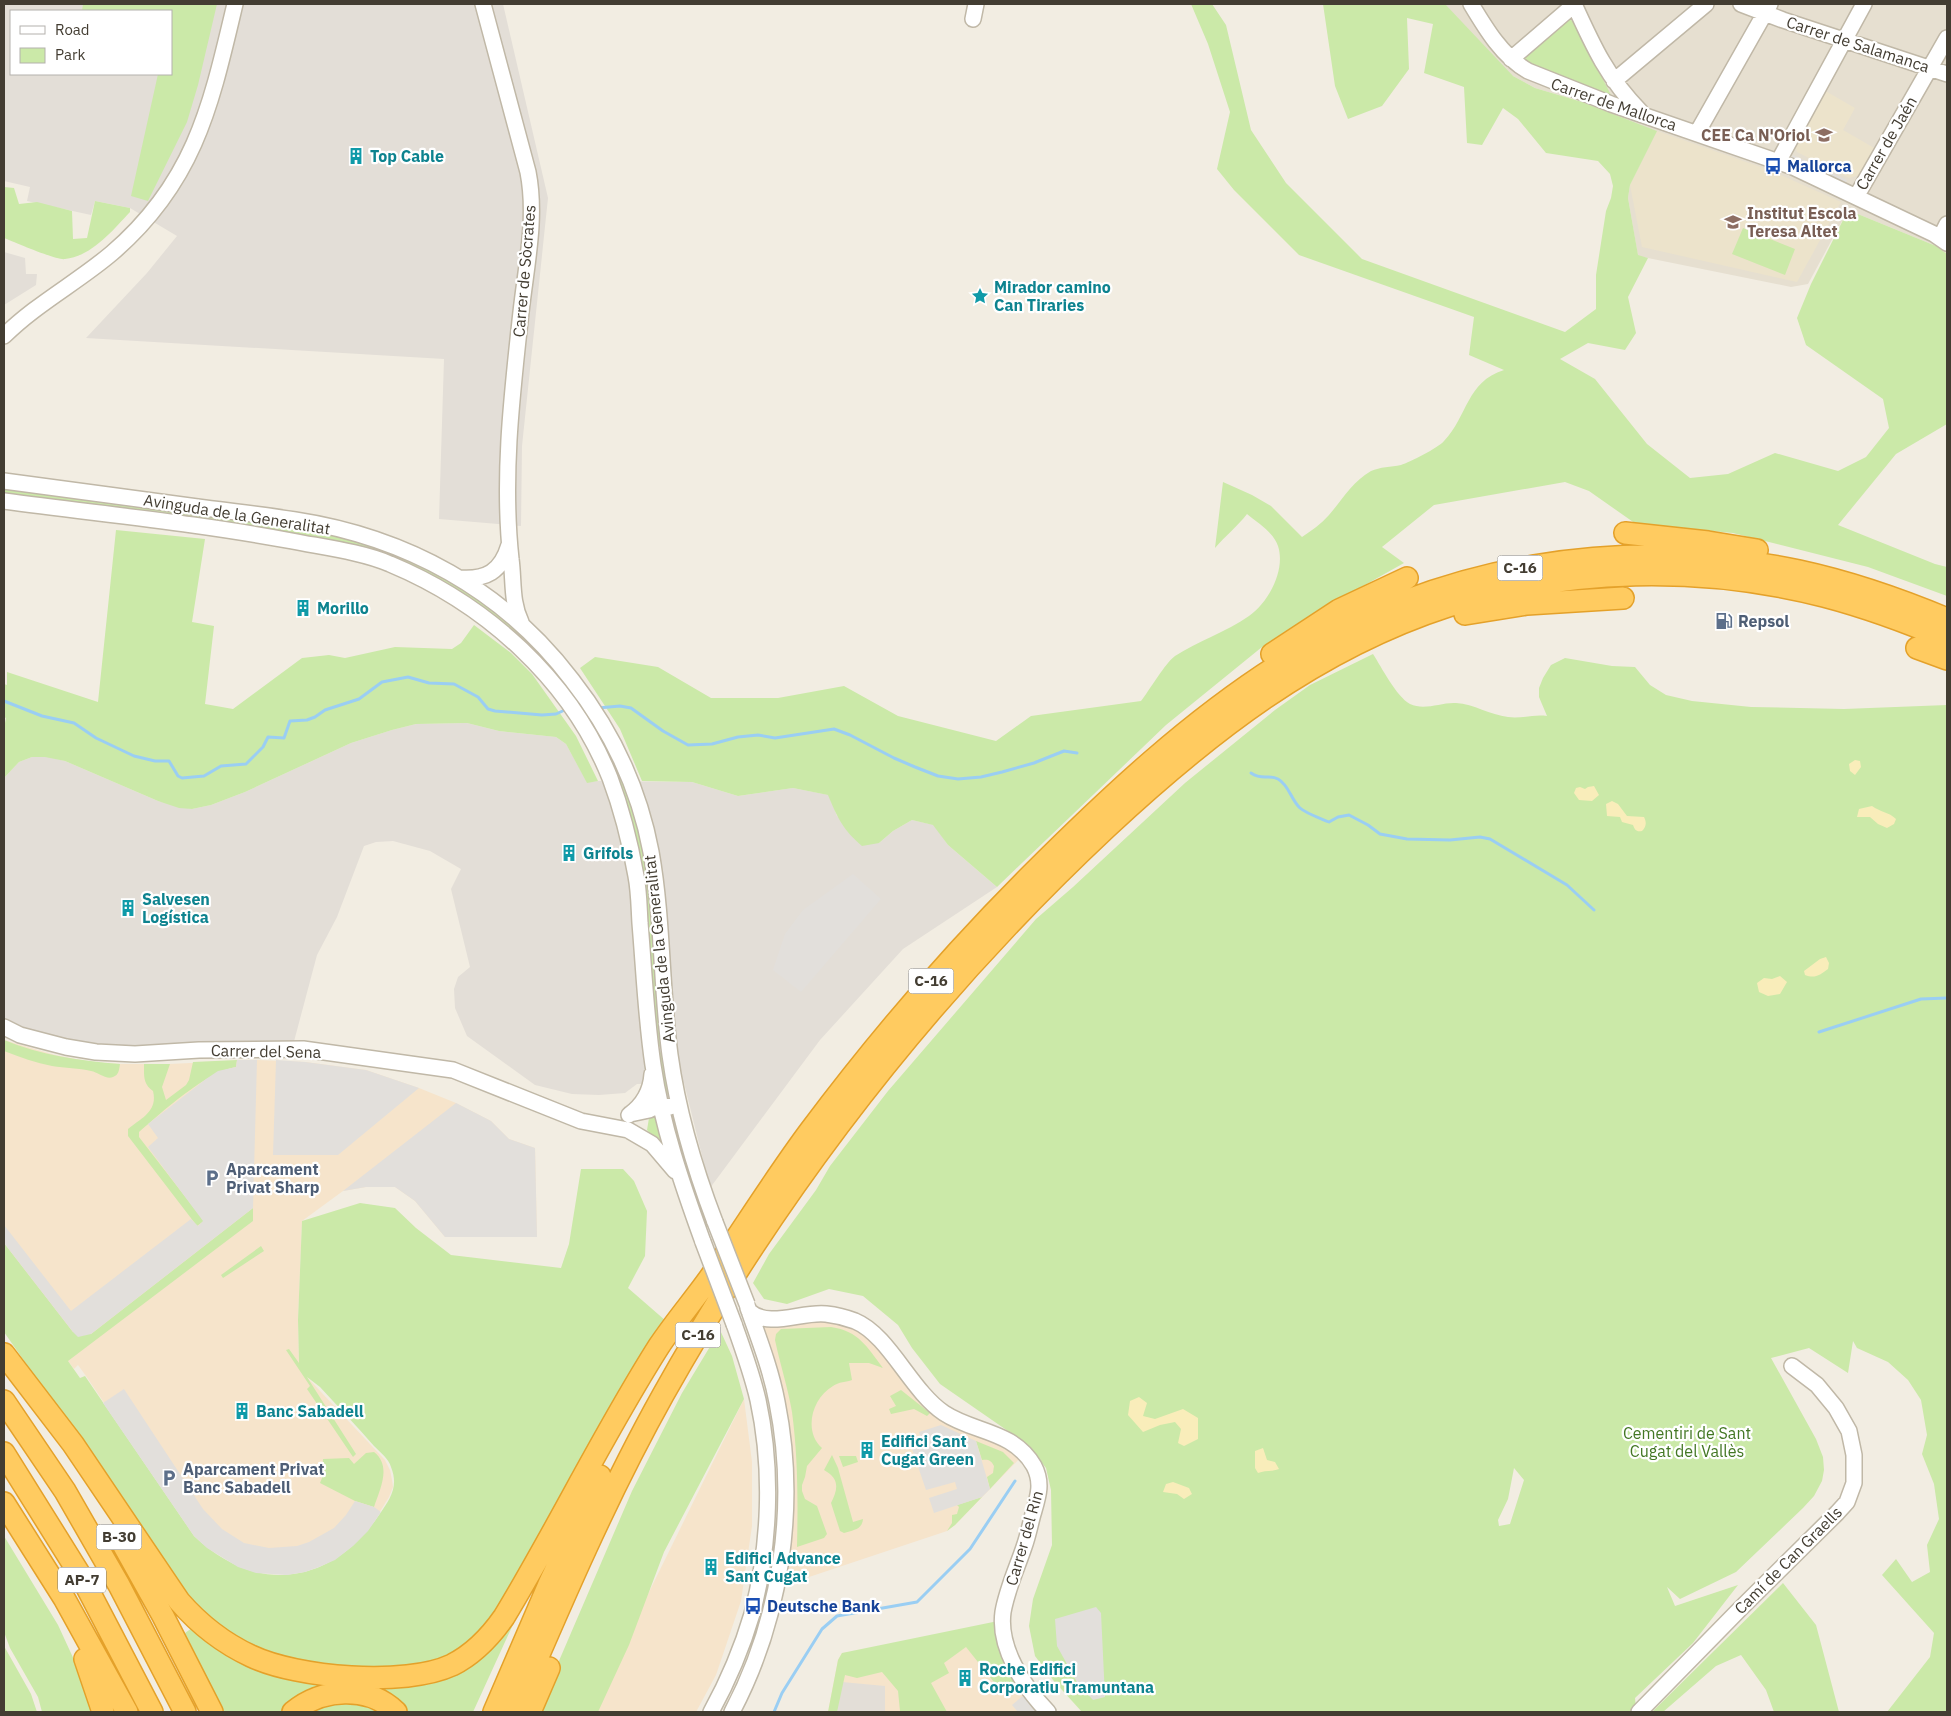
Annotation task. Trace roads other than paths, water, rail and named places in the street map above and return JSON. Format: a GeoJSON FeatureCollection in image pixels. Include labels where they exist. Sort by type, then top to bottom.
{"type":"FeatureCollection","features":[{"type":"Feature","properties":{"kind":"highway"},"geometry":{"type":"LineString","coordinates":[[1625,533],[1727,544],[1771,553],[1843,573],[1876,592]]}},
{"type":"Feature","properties":{"kind":"highway","name":"C-16"},"geometry":{"type":"LineString","coordinates":[[494,1712],[593,1488],[641,1396],[709,1279],[810,1132],[873,1050],[941,970],[1012,894],[1125,785],[1198,723],[1265,674],[1343,628],[1398,604],[1464,582],[1516,569],[1568,560],[1643,555],[1693,557],[1772,566],[1831,578],[1947,618]]}},
{"type":"Feature","properties":{"kind":"highway","name":"C-16"},"geometry":{"type":"LineString","coordinates":[[514,1712],[592,1535],[664,1393],[745,1258],[822,1146],[954,982],[1027,904],[1134,802],[1234,719],[1330,656],[1375,633],[1466,600],[1550,582],[1628,575],[1705,576],[1752,581],[1801,590],[1874,611],[1947,639]]}},
{"type":"Feature","properties":{"kind":"highway"},"geometry":{"type":"LineString","coordinates":[[1198,723],[1220,694],[1289,641],[1339,610],[1407,578]]}},
{"type":"Feature","properties":{"kind":"highway"},"geometry":{"type":"LineString","coordinates":[[1311,668],[1422,626],[1477,611],[1527,604],[1623,598]]}},
{"type":"Feature","properties":{"kind":"highway"},"geometry":{"type":"LineString","coordinates":[[1917,648],[1947,659]]}},
{"type":"Feature","properties":{"kind":"highway"},"geometry":{"type":"LineString","coordinates":[[9,1362],[73,1444],[179,1601],[207,1629],[239,1651],[261,1661],[300,1670],[353,1676],[405,1677],[451,1665],[470,1654],[491,1635],[511,1606],[660,1345],[709,1279]]}},
{"type":"Feature","properties":{"kind":"highway","name":"B-30"},"geometry":{"type":"LineString","coordinates":[[9,1362],[95,1497],[138,1571],[212,1712]]}},
{"type":"Feature","properties":{"kind":"highway","name":"AP-7"},"geometry":{"type":"LineString","coordinates":[[4,1401],[64,1491],[119,1585],[185,1712]]}},
{"type":"Feature","properties":{"kind":"highway","name":"AP-7"},"geometry":{"type":"LineString","coordinates":[[4,1453],[82,1578],[152,1712]]}},
{"type":"Feature","properties":{"kind":"highway"},"geometry":{"type":"LineString","coordinates":[[4,1503],[64,1598],[126,1712]]}},
{"type":"Feature","properties":{"kind":"highway"},"geometry":{"type":"LineString","coordinates":[[19,1527],[81,1650],[104,1712]]}},
{"type":"Feature","properties":{"kind":"highway"},"geometry":{"type":"LineString","coordinates":[[530,1712],[565,1630],[592,1535]]}},
{"type":"Feature","properties":{"kind":"highway"},"geometry":{"type":"LineString","coordinates":[[293,1712],[314,1699],[331,1694],[349,1692],[379,1700],[396,1712]]}},
{"type":"Feature","properties":{"kind":"street"},"geometry":{"type":"LineString","coordinates":[[4,324],[108,245],[152,199],[175,163],[196,117],[211,67],[226,4]]}},
{"type":"Feature","properties":{"kind":"street"},"geometry":{"type":"LineString","coordinates":[[4,336],[31,313],[112,253],[148,217],[166,194],[192,152],[206,117],[235,4]]}},
{"type":"Feature","properties":{"kind":"street","name":"Carrer de Sòcrates"},"geometry":{"type":"LineString","coordinates":[[484,4],[528,172],[531,197],[530,230],[508,447],[509,544],[513,595],[516,610],[522,623]]}},
{"type":"Feature","properties":{"kind":"street"},"geometry":{"type":"LineString","coordinates":[[973,20],[976,4]]}},
{"type":"Feature","properties":{"kind":"street","name":"Carrer de Mallorca"},"geometry":{"type":"LineString","coordinates":[[1471,4],[1503,50],[1523,69],[1548,80],[1793,167],[1856,197],[1945,235]]}},
{"type":"Feature","properties":{"kind":"street"},"geometry":{"type":"LineString","coordinates":[[1511,59],[1574,4],[1593,46],[1614,81],[1622,93],[1642,114]]}},
{"type":"Feature","properties":{"kind":"street"},"geometry":{"type":"LineString","coordinates":[[1614,81],[1706,4]]}},
{"type":"Feature","properties":{"kind":"street","name":"Carrer de Salamanca"},"geometry":{"type":"LineString","coordinates":[[1741,4],[1768,8],[1843,40],[1947,74]]}},
{"type":"Feature","properties":{"kind":"street"},"geometry":{"type":"LineString","coordinates":[[1778,162],[1864,4]]}},
{"type":"Feature","properties":{"kind":"street"},"geometry":{"type":"LineString","coordinates":[[1698,133],[1768,8]]}},
{"type":"Feature","properties":{"kind":"street","name":"Carrer de Jaén"},"geometry":{"type":"LineString","coordinates":[[1856,197],[1947,38]]}},
{"type":"Feature","properties":{"kind":"street","name":"Avinguda de la Generalitat"},"geometry":{"type":"LineString","coordinates":[[4,481],[297,520],[366,536],[416,554],[488,596],[522,623],[555,657],[580,689],[604,725],[628,773],[642,813],[651,853],[658,904],[670,1052],[675,1090],[686,1140],[769,1368],[782,1429],[785,1466],[784,1539],[774,1600],[765,1633],[747,1683],[732,1712]]}},
{"type":"Feature","properties":{"kind":"street","name":"Avinguda de la Generalitat"},"geometry":{"type":"LineString","coordinates":[[4,501],[261,535],[388,562],[440,587],[496,625],[538,666],[558,689],[583,725],[609,776],[627,829],[637,880],[653,1063],[654,1107],[674,1156],[694,1218],[734,1324],[758,1402],[766,1467],[767,1506],[763,1561],[752,1614],[740,1650],[711,1712]]}},
{"type":"Feature","properties":{"kind":"street","name":"Carrer de Sòcrates"},"geometry":{"type":"LineString","coordinates":[[458,578],[480,577],[496,570],[502,562],[509,544]]}},
{"type":"Feature","properties":{"kind":"street","name":"Carrer del Sena"},"geometry":{"type":"LineString","coordinates":[[4,1027],[20,1035],[66,1047],[96,1052],[134,1054],[205,1050],[303,1049],[453,1070],[581,1121],[628,1130],[652,1144]]}},
{"type":"Feature","properties":{"kind":"street"},"geometry":{"type":"LineString","coordinates":[[630,1114],[647,1095],[651,1082],[653,1063]]}},
{"type":"Feature","properties":{"kind":"street"},"geometry":{"type":"LineString","coordinates":[[654,1107],[672,1108],[690,1173],[704,1192]]}},
{"type":"Feature","properties":{"kind":"street","name":"Carrer del Sena"},"geometry":{"type":"LineString","coordinates":[[581,1121],[619,1119],[654,1107]]}},
{"type":"Feature","properties":{"kind":"street","name":"Carrer del Sena"},"geometry":{"type":"LineString","coordinates":[[654,1107],[643,1118],[642,1126],[644,1133],[674,1169],[694,1218]]}},
{"type":"Feature","properties":{"kind":"street","name":"Carrer del Rin"},"geometry":{"type":"LineString","coordinates":[[748,1308],[754,1315],[767,1319],[826,1313],[856,1322],[877,1336],[915,1386],[945,1414],[1003,1438],[1019,1449],[1033,1465],[1040,1485],[1038,1498],[1003,1613],[1005,1640],[1017,1671],[1048,1712]]}},
{"type":"Feature","properties":{"kind":"street"},"geometry":{"type":"LineString","coordinates":[[759,1341],[763,1322],[767,1319]]}},
{"type":"Feature","properties":{"kind":"street","name":"Camí de Can Graells"},"geometry":{"type":"LineString","coordinates":[[1639,1712],[1738,1610],[1837,1513],[1849,1496],[1854,1483],[1854,1455],[1849,1431],[1836,1408],[1817,1386],[1792,1366]]}},
{"type":"Feature","properties":{"kind":"waterway"},"geometry":{"type":"LineString","coordinates":[[4,701],[42,716],[74,723],[96,738],[134,756],[155,761],[169,761],[178,776],[182,778],[204,776],[221,766],[246,764],[263,747],[268,737],[284,738],[290,721],[307,720],[325,710],[359,699],[382,682],[408,677],[429,683],[454,684],[478,697],[488,709],[495,711],[542,715],[556,714],[567,709]]}},
{"type":"Feature","properties":{"kind":"waterway"},"geometry":{"type":"LineString","coordinates":[[598,708],[620,706],[631,708],[663,731],[688,745],[712,744],[738,737],[758,735],[775,738],[834,729],[915,767],[938,776],[958,779],[981,777],[1002,772],[1034,763],[1064,751],[1077,753]]}},
{"type":"Feature","properties":{"kind":"waterway"},"geometry":{"type":"LineString","coordinates":[[1251,773],[1259,777],[1278,779],[1285,785],[1300,808],[1329,822],[1338,817],[1349,815],[1380,834],[1407,839],[1450,840],[1480,837],[1490,839],[1567,885],[1594,910]]}},
{"type":"Feature","properties":{"kind":"waterway"},"geometry":{"type":"LineString","coordinates":[[1819,1032],[1921,999],[1947,998]]}},
{"type":"Feature","properties":{"kind":"waterway"},"geometry":{"type":"LineString","coordinates":[[774,1712],[782,1693],[822,1629],[837,1616],[917,1602],[970,1549],[1015,1481]]}},
{"type":"Feature","properties":{"kind":"place","name":"CEE Ca N'Oriol"},"geometry":{"type":"Point","coordinates":[1824,135]}},
{"type":"Feature","properties":{"kind":"place","name":"Top Cable"},"geometry":{"type":"Point","coordinates":[356,156]}},
{"type":"Feature","properties":{"kind":"place","name":"Mallorca"},"geometry":{"type":"Point","coordinates":[1773,166]}},
{"type":"Feature","properties":{"kind":"place","name":"Institut Escola Teresa Altet"},"geometry":{"type":"Point","coordinates":[1733,222]}},
{"type":"Feature","properties":{"kind":"place","name":"Mirador camino Can Tiraries"},"geometry":{"type":"Point","coordinates":[980,296]}},
{"type":"Feature","properties":{"kind":"place","name":"Morillo"},"geometry":{"type":"Point","coordinates":[303,608]}},
{"type":"Feature","properties":{"kind":"place","name":"Repsol"},"geometry":{"type":"Point","coordinates":[1724,621]}},
{"type":"Feature","properties":{"kind":"place","name":"Grifols"},"geometry":{"type":"Point","coordinates":[569,853]}},
{"type":"Feature","properties":{"kind":"place","name":"Salvesen Logística"},"geometry":{"type":"Point","coordinates":[128,908]}},
{"type":"Feature","properties":{"kind":"place","name":"Aparcament Privat Sharp"},"geometry":{"type":"Point","coordinates":[212,1178]}},
{"type":"Feature","properties":{"kind":"place","name":"Banc Sabadell"},"geometry":{"type":"Point","coordinates":[242,1411]}},
{"type":"Feature","properties":{"kind":"place","name":"Edifici Sant Cugat Green"},"geometry":{"type":"Point","coordinates":[867,1450]}},
{"type":"Feature","properties":{"kind":"place","name":"Aparcament Privat Banc Sabadell"},"geometry":{"type":"Point","coordinates":[169,1478]}},
{"type":"Feature","properties":{"kind":"place","name":"Edifici Advance Sant Cugat"},"geometry":{"type":"Point","coordinates":[711,1567]}},
{"type":"Feature","properties":{"kind":"place","name":"Deutsche Bank"},"geometry":{"type":"Point","coordinates":[753,1606]}},
{"type":"Feature","properties":{"kind":"place","name":"Roche Edifici Corporatiu Tramuntana"},"geometry":{"type":"Point","coordinates":[965,1678]}},
{"type":"Feature","properties":{"kind":"park label","name":"Cementiri de Sant Cugat del Vallès"},"geometry":{"type":"Point","coordinates":[1687,1442]}}]}
